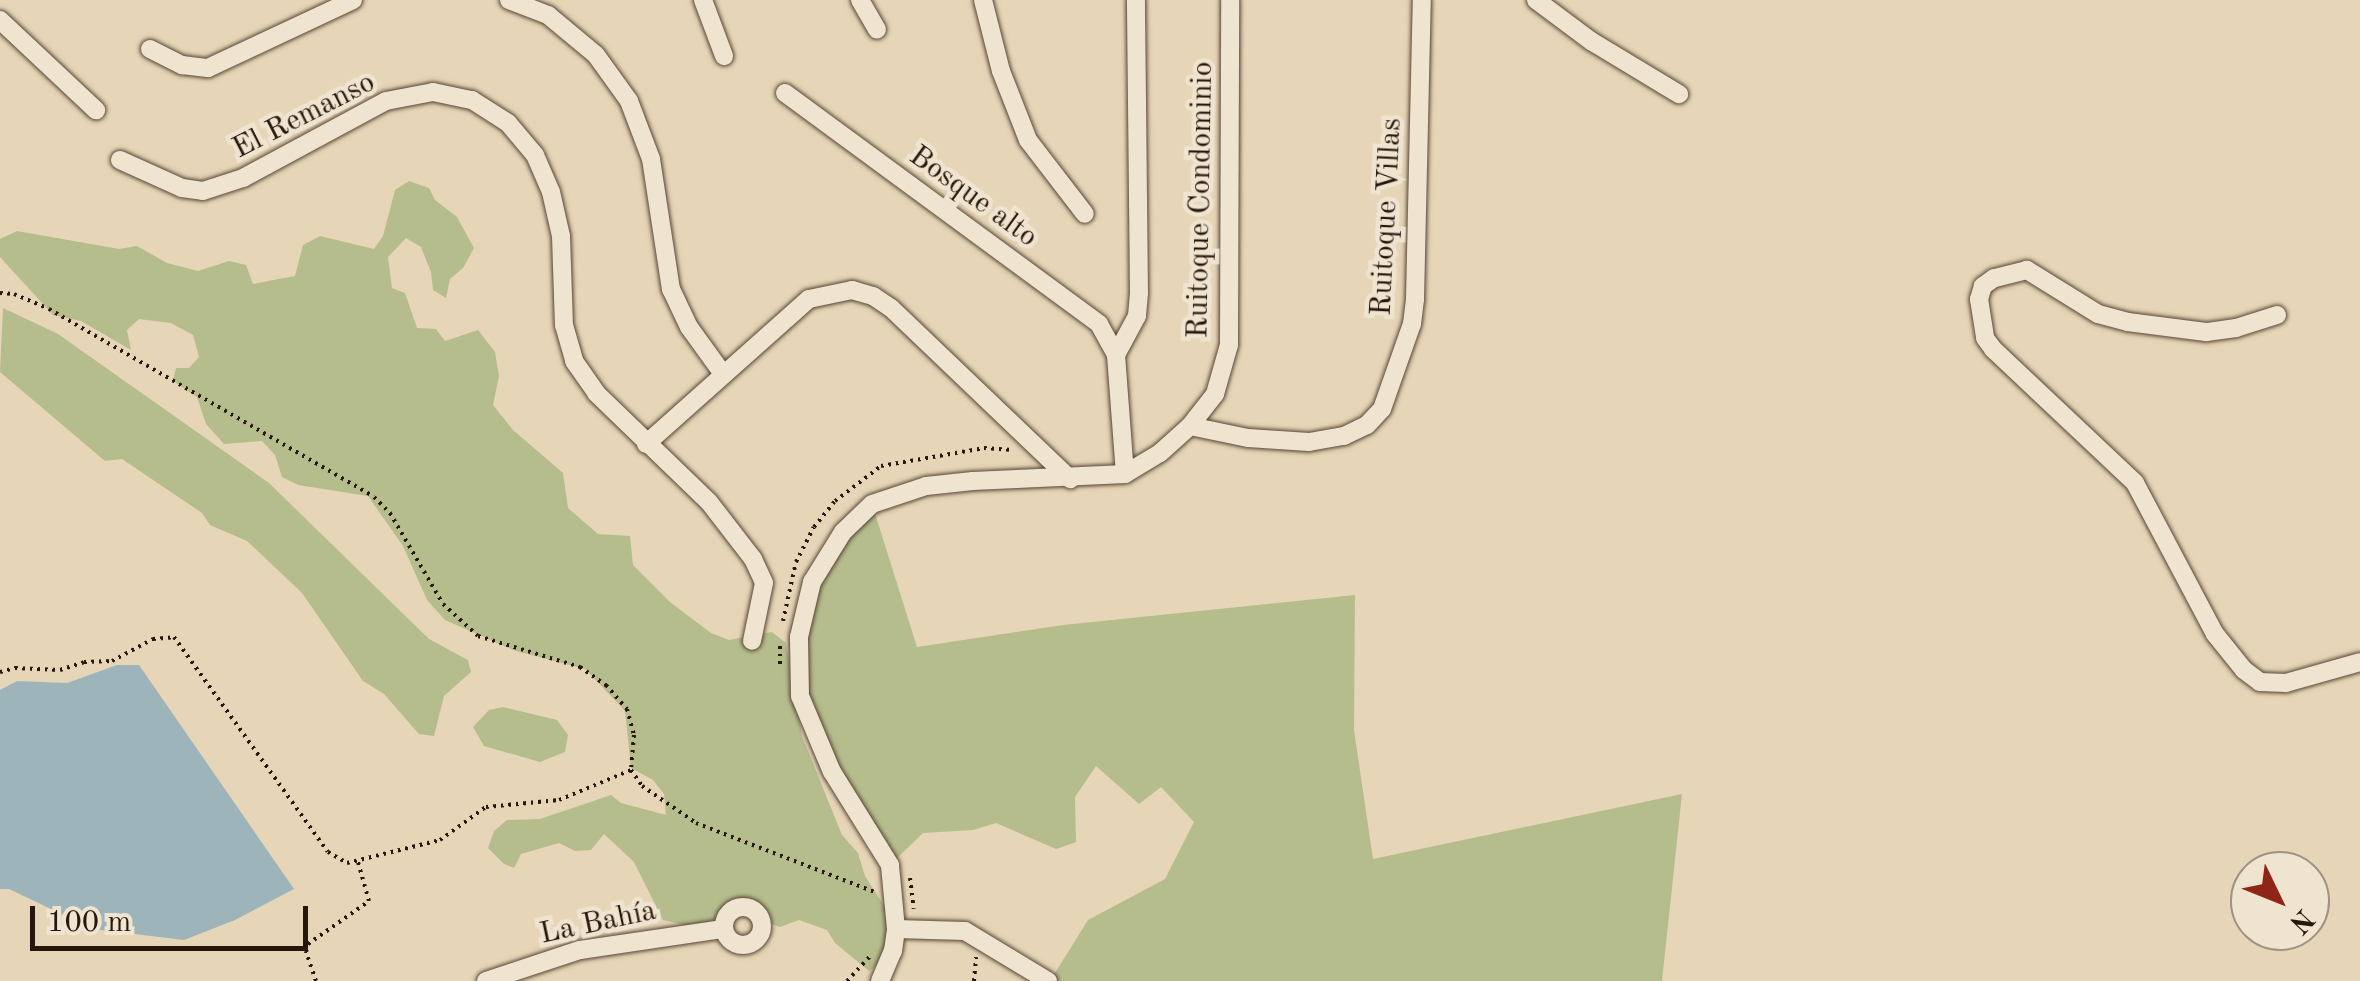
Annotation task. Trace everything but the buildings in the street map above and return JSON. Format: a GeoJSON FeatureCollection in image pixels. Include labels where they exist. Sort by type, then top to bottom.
{"type":"FeatureCollection","features":[{"type":"Feature","properties":{"kind":"street"},"geometry":{"type":"LineString","coordinates":[[150,48],[182,65],[208,68],[353,0]]}},
{"type":"Feature","properties":{"kind":"street"},"geometry":{"type":"LineString","coordinates":[[509,0],[548,15],[596,54],[629,101],[651,159],[670,288],[689,327],[723,374]]}},
{"type":"Feature","properties":{"kind":"street"},"geometry":{"type":"LineString","coordinates":[[703,0],[724,56]]}},
{"type":"Feature","properties":{"kind":"street"},"geometry":{"type":"LineString","coordinates":[[860,0],[877,29]]}},
{"type":"Feature","properties":{"kind":"street","name":"Bosque alto"},"geometry":{"type":"LineString","coordinates":[[982,0],[1001,71],[1028,140],[1085,214]]}},
{"type":"Feature","properties":{"kind":"street"},"geometry":{"type":"LineString","coordinates":[[1125,474],[1116,356],[1137,316],[1139,293],[1136,0]]}},
{"type":"Feature","properties":{"kind":"street","name":"Ruitoque Condominio"},"geometry":{"type":"LineString","coordinates":[[880,981],[905,928],[890,864],[832,772],[800,696],[800,637],[812,582],[842,532],[872,504],[926,486],[1125,474],[1160,454],[1190,426],[1214,394],[1229,346],[1230,0]]}},
{"type":"Feature","properties":{"kind":"street","name":"Ruitoque Villas"},"geometry":{"type":"LineString","coordinates":[[1190,426],[1309,442],[1344,436],[1367,425],[1382,409],[1402,355],[1415,299],[1422,0]]}},
{"type":"Feature","properties":{"kind":"street"},"geometry":{"type":"LineString","coordinates":[[1536,0],[1591,41],[1679,94]]}},
{"type":"Feature","properties":{"kind":"street"},"geometry":{"type":"LineString","coordinates":[[0,20],[96,110]]}},
{"type":"Feature","properties":{"kind":"street","name":"El Remanso"},"geometry":{"type":"LineString","coordinates":[[120,160],[182,188],[213,189],[243,178],[386,101],[432,92],[472,100],[508,123],[536,154],[552,192],[560,236],[564,325],[574,361],[596,393],[709,502],[753,559],[764,584],[752,641]]}},
{"type":"Feature","properties":{"kind":"street","name":"Bosque alto"},"geometry":{"type":"LineString","coordinates":[[785,93],[1099,324],[1116,356]]}},
{"type":"Feature","properties":{"kind":"street"},"geometry":{"type":"LineString","coordinates":[[2278,315],[2236,328],[2206,332],[2128,322],[2098,314],[2027,270],[1994,278],[1983,286],[1978,299],[1985,338],[1992,350],[2134,483],[2216,634],[2244,670],[2260,682],[2286,682],[2360,662]]}},
{"type":"Feature","properties":{"kind":"street"},"geometry":{"type":"LineString","coordinates":[[646,444],[809,298],[852,290],[873,296],[891,308],[1070,479]]}},
{"type":"Feature","properties":{"kind":"street"},"geometry":{"type":"LineString","coordinates":[[905,928],[965,930],[1048,981]]}},
{"type":"Feature","properties":{"kind":"street","name":"La Bahía"},"geometry":{"type":"LineString","coordinates":[[486,981],[580,950],[723,929]]}},
{"type":"Feature","properties":{"kind":"path"},"geometry":{"type":"LineString","coordinates":[[0,293],[14,294],[49,308],[374,496],[390,513],[444,604],[478,636],[580,667],[606,685],[627,709],[634,734],[630,770],[642,786],[696,823],[880,894],[874,876]]}},
{"type":"Feature","properties":{"kind":"path"},"geometry":{"type":"LineString","coordinates":[[782,627],[796,562],[814,527],[835,502],[881,466],[984,448],[1044,453]]}},
{"type":"Feature","properties":{"kind":"path"},"geometry":{"type":"LineString","coordinates":[[0,672],[15,668],[60,670],[84,662],[112,661],[153,639],[174,636],[336,860],[358,862],[440,840],[486,807],[559,800],[630,770]]}},
{"type":"Feature","properties":{"kind":"path"},"geometry":{"type":"LineString","coordinates":[[780,644],[782,676]]}},
{"type":"Feature","properties":{"kind":"path"},"geometry":{"type":"LineString","coordinates":[[316,981],[306,952],[308,944],[369,901],[358,862]]}},
{"type":"Feature","properties":{"kind":"path"},"geometry":{"type":"LineString","coordinates":[[905,928],[910,876]]}},
{"type":"Feature","properties":{"kind":"path"},"geometry":{"type":"LineString","coordinates":[[848,981],[874,946]]}},
{"type":"Feature","properties":{"kind":"green space"},"geometry":{"type":"Polygon","coordinates":[[[409,181],[429,188],[435,200],[457,217],[474,248],[463,268],[450,279],[446,298],[433,290],[421,247],[406,238],[388,257],[392,288],[405,293],[417,328],[436,329],[445,341],[478,330],[495,352],[499,376],[493,405],[513,430],[563,473],[568,508],[598,534],[630,536],[633,565],[670,602],[711,633],[729,640],[772,632],[786,643],[802,736],[842,835],[858,853],[865,876],[890,915],[889,938],[881,963],[869,971],[835,943],[827,930],[799,920],[780,927],[736,912],[693,927],[663,920],[634,862],[604,834],[591,850],[575,851],[559,843],[521,854],[514,868],[504,864],[488,848],[494,831],[507,820],[540,819],[611,795],[621,803],[666,815],[664,794],[653,780],[631,768],[625,711],[585,669],[516,651],[445,620],[427,600],[403,546],[368,496],[298,485],[282,477],[275,455],[262,441],[224,444],[206,424],[197,397],[173,381],[176,368],[189,368],[199,357],[193,335],[171,323],[139,319],[127,330],[131,350],[81,321],[53,315],[0,257],[0,239],[17,231],[119,249],[137,246],[167,263],[198,271],[229,261],[246,265],[253,284],[295,276],[303,245],[320,236],[374,249],[383,236],[395,190],[409,181]]]}},
{"type":"Feature","properties":{"kind":"green space"},"geometry":{"type":"Polygon","coordinates":[[[3,308],[58,334],[269,483],[429,639],[468,660],[471,672],[444,696],[434,736],[419,734],[384,694],[363,681],[302,593],[247,541],[210,525],[202,513],[122,459],[105,461],[0,372],[3,308]]]}},
{"type":"Feature","properties":{"kind":"green space"},"geometry":{"type":"Polygon","coordinates":[[[872,504],[917,647],[1063,625],[1355,595],[1354,730],[1373,859],[1682,794],[1662,981],[1050,981],[1088,920],[1165,879],[1194,822],[1161,787],[1139,804],[1096,766],[1075,797],[1076,842],[1056,849],[996,823],[973,830],[923,833],[890,865],[813,730],[799,637],[812,582],[872,504]]]}},
{"type":"Feature","properties":{"kind":"green space"},"geometry":{"type":"Polygon","coordinates":[[[503,707],[557,720],[568,735],[565,752],[540,762],[484,746],[473,727],[489,710],[503,707]]]}},
{"type":"Feature","properties":{"kind":"water"},"geometry":{"type":"Polygon","coordinates":[[[117,665],[139,665],[294,889],[235,920],[184,940],[93,929],[9,889],[0,889],[0,690],[17,681],[67,683],[117,665]]]}}]}
